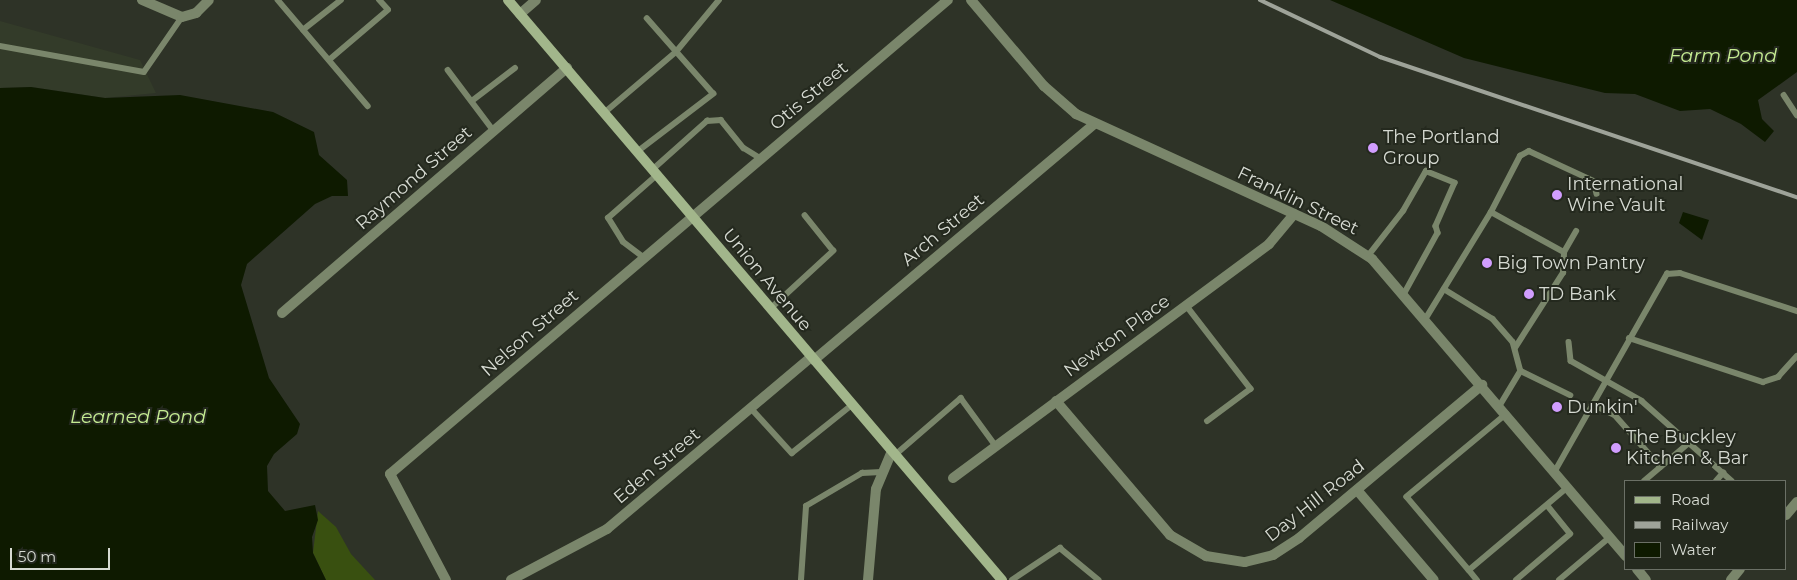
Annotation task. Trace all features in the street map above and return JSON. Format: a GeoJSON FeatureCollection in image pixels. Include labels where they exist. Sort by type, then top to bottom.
{"type":"FeatureCollection","features":[{"type":"Feature","properties":{"kind":"main road","name":"Union Avenue"},"geometry":{"type":"LineString","coordinates":[[508,0],[1002,580]]}},
{"type":"Feature","properties":{"kind":"street"},"geometry":{"type":"LineString","coordinates":[[142,0],[182,17],[196,13],[209,0]]}},
{"type":"Feature","properties":{"kind":"street"},"geometry":{"type":"LineString","coordinates":[[520,14],[536,0]]}},
{"type":"Feature","properties":{"kind":"street","name":"Otis Street"},"geometry":{"type":"LineString","coordinates":[[692,217],[948,0]]}},
{"type":"Feature","properties":{"kind":"street","name":"Franklin Street"},"geometry":{"type":"LineString","coordinates":[[971,0],[1044,86],[1094,124],[1294,214],[1368,256],[1405,293],[1624,554]]}},
{"type":"Feature","properties":{"kind":"street","name":"Raymond Street"},"geometry":{"type":"LineString","coordinates":[[282,313],[566,68]]}},
{"type":"Feature","properties":{"kind":"street","name":"Arch Street"},"geometry":{"type":"LineString","coordinates":[[812,359],[1094,124]]}},
{"type":"Feature","properties":{"kind":"street","name":"Newton Place"},"geometry":{"type":"LineString","coordinates":[[953,478],[1268,244],[1294,214]]}},
{"type":"Feature","properties":{"kind":"street","name":"Nelson Street"},"geometry":{"type":"LineString","coordinates":[[446,580],[390,474],[692,217]]}},
{"type":"Feature","properties":{"kind":"street","name":"Eden Street"},"geometry":{"type":"LineString","coordinates":[[511,580],[608,529],[812,359]]}},
{"type":"Feature","properties":{"kind":"street","name":"Day Hill Road"},"geometry":{"type":"LineString","coordinates":[[1056,401],[1160,526],[1181,543],[1213,558],[1245,562],[1273,555],[1357,490],[1482,385]]}},
{"type":"Feature","properties":{"kind":"street"},"geometry":{"type":"LineString","coordinates":[[868,580],[881,472],[894,453]]}},
{"type":"Feature","properties":{"kind":"street"},"geometry":{"type":"LineString","coordinates":[[1357,490],[1434,580]]}},
{"type":"Feature","properties":{"kind":"street"},"geometry":{"type":"LineString","coordinates":[[1787,514],[1797,502]]}},
{"type":"Feature","properties":{"kind":"street"},"geometry":{"type":"LineString","coordinates":[[1638,570],[1646,580]]}},
{"type":"Feature","properties":{"kind":"street"},"geometry":{"type":"LineString","coordinates":[[1731,580],[1739,570]]}},
{"type":"Feature","properties":{"kind":"lane"},"geometry":{"type":"LineString","coordinates":[[278,0],[368,106]]}},
{"type":"Feature","properties":{"kind":"lane"},"geometry":{"type":"LineString","coordinates":[[303,30],[341,0]]}},
{"type":"Feature","properties":{"kind":"lane"},"geometry":{"type":"LineString","coordinates":[[329,60],[388,10],[380,0]]}},
{"type":"Feature","properties":{"kind":"lane"},"geometry":{"type":"LineString","coordinates":[[604,113],[676,52],[719,0]]}},
{"type":"Feature","properties":{"kind":"lane"},"geometry":{"type":"LineString","coordinates":[[0,46],[144,72],[182,17]]}},
{"type":"Feature","properties":{"kind":"lane"},"geometry":{"type":"LineString","coordinates":[[637,152],[713,94],[648,19]]}},
{"type":"Feature","properties":{"kind":"lane"},"geometry":{"type":"LineString","coordinates":[[472,101],[515,68]]}},
{"type":"Feature","properties":{"kind":"lane"},"geometry":{"type":"LineString","coordinates":[[448,70],[494,131]]}},
{"type":"Feature","properties":{"kind":"lane"},"geometry":{"type":"LineString","coordinates":[[1784,95],[1797,115]]}},
{"type":"Feature","properties":{"kind":"lane"},"geometry":{"type":"LineString","coordinates":[[644,258],[622,242],[608,218],[707,121],[721,120],[744,148],[760,158]]}},
{"type":"Feature","properties":{"kind":"lane"},"geometry":{"type":"LineString","coordinates":[[1426,318],[1491,212],[1520,156],[1529,151],[1594,181],[1597,194]]}},
{"type":"Feature","properties":{"kind":"lane"},"geometry":{"type":"LineString","coordinates":[[1368,256],[1403,211],[1426,171],[1455,183],[1436,226],[1438,233],[1405,293]]}},
{"type":"Feature","properties":{"kind":"lane"},"geometry":{"type":"LineString","coordinates":[[1491,212],[1564,252]]}},
{"type":"Feature","properties":{"kind":"lane"},"geometry":{"type":"LineString","coordinates":[[770,309],[833,251],[805,216]]}},
{"type":"Feature","properties":{"kind":"lane"},"geometry":{"type":"LineString","coordinates":[[1515,348],[1563,273],[1564,252],[1576,231]]}},
{"type":"Feature","properties":{"kind":"lane"},"geometry":{"type":"LineString","coordinates":[[1555,471],[1662,279],[1672,272],[1797,311]]}},
{"type":"Feature","properties":{"kind":"lane"},"geometry":{"type":"LineString","coordinates":[[1444,289],[1493,319],[1515,348],[1521,371],[1503,410],[1408,497],[1477,580]]}},
{"type":"Feature","properties":{"kind":"lane"},"geometry":{"type":"LineString","coordinates":[[1186,305],[1251,389],[1208,421]]}},
{"type":"Feature","properties":{"kind":"lane"},"geometry":{"type":"LineString","coordinates":[[1629,338],[1763,382],[1778,377],[1797,356]]}},
{"type":"Feature","properties":{"kind":"lane"},"geometry":{"type":"LineString","coordinates":[[1569,342],[1569,359],[1642,402],[1731,480]]}},
{"type":"Feature","properties":{"kind":"lane"},"geometry":{"type":"LineString","coordinates":[[1521,371],[1570,395]]}},
{"type":"Feature","properties":{"kind":"lane"},"geometry":{"type":"LineString","coordinates":[[894,453],[961,398],[996,446]]}},
{"type":"Feature","properties":{"kind":"lane"},"geometry":{"type":"LineString","coordinates":[[1592,404],[1619,419],[1661,467]]}},
{"type":"Feature","properties":{"kind":"lane"},"geometry":{"type":"LineString","coordinates":[[751,408],[792,453],[852,405]]}},
{"type":"Feature","properties":{"kind":"lane"},"geometry":{"type":"LineString","coordinates":[[1645,480],[1689,443]]}},
{"type":"Feature","properties":{"kind":"lane"},"geometry":{"type":"LineString","coordinates":[[801,580],[806,506],[862,473],[881,472]]}},
{"type":"Feature","properties":{"kind":"lane"},"geometry":{"type":"LineString","coordinates":[[1717,480],[1723,473]]}},
{"type":"Feature","properties":{"kind":"lane"},"geometry":{"type":"LineString","coordinates":[[1469,570],[1568,487]]}},
{"type":"Feature","properties":{"kind":"lane"},"geometry":{"type":"LineString","coordinates":[[1516,580],[1570,534],[1546,506]]}},
{"type":"Feature","properties":{"kind":"lane"},"geometry":{"type":"LineString","coordinates":[[1559,580],[1610,537]]}},
{"type":"Feature","properties":{"kind":"lane"},"geometry":{"type":"LineString","coordinates":[[1012,580],[1060,548],[1098,580]]}},
{"type":"Feature","properties":{"kind":"shaded area"},"geometry":{"type":"Polygon","coordinates":[[[0,21],[140,60],[156,93],[105,98],[31,87],[0,88],[0,21]]]}},
{"type":"Feature","properties":{"kind":"green space"},"geometry":{"type":"Polygon","coordinates":[[[318,511],[336,527],[351,554],[375,580],[326,580],[313,553],[318,511]]]}},
{"type":"Feature","properties":{"kind":"water","name":"Farm Pond"},"geometry":{"type":"Polygon","coordinates":[[[1330,0],[1797,0],[1797,72],[1758,100],[1762,119],[1774,131],[1765,142],[1741,124],[1710,109],[1680,111],[1635,94],[1605,93],[1464,58],[1330,0]]]}},
{"type":"Feature","properties":{"kind":"water","name":"Learned Pond"},"geometry":{"type":"Polygon","coordinates":[[[31,87],[105,98],[180,95],[273,112],[314,132],[319,155],[347,180],[348,196],[332,196],[315,204],[247,264],[241,285],[269,378],[300,424],[297,434],[274,454],[267,466],[268,491],[285,511],[315,505],[318,520],[312,537],[313,553],[326,580],[0,580],[0,88],[31,87]]]}},
{"type":"Feature","properties":{"kind":"water"},"geometry":{"type":"Polygon","coordinates":[[[1683,212],[1709,220],[1702,240],[1679,223],[1683,212]]]}},
{"type":"Feature","properties":{"kind":"railway"},"geometry":{"type":"LineString","coordinates":[[1260,0],[1380,57],[1797,197]]}},
{"type":"Feature","properties":{"kind":"place","name":"The Portland Group"},"geometry":{"type":"Point","coordinates":[1373,148]}},
{"type":"Feature","properties":{"kind":"place","name":"International Wine Vault"},"geometry":{"type":"Point","coordinates":[1557,195]}},
{"type":"Feature","properties":{"kind":"place","name":"Big Town Pantry"},"geometry":{"type":"Point","coordinates":[1487,263]}},
{"type":"Feature","properties":{"kind":"place","name":"TD Bank"},"geometry":{"type":"Point","coordinates":[1529,294]}},
{"type":"Feature","properties":{"kind":"place","name":"Dunkin'"},"geometry":{"type":"Point","coordinates":[1557,407]}},
{"type":"Feature","properties":{"kind":"place","name":"The Buckley Kitchen & Bar"},"geometry":{"type":"Point","coordinates":[1616,448]}}]}
